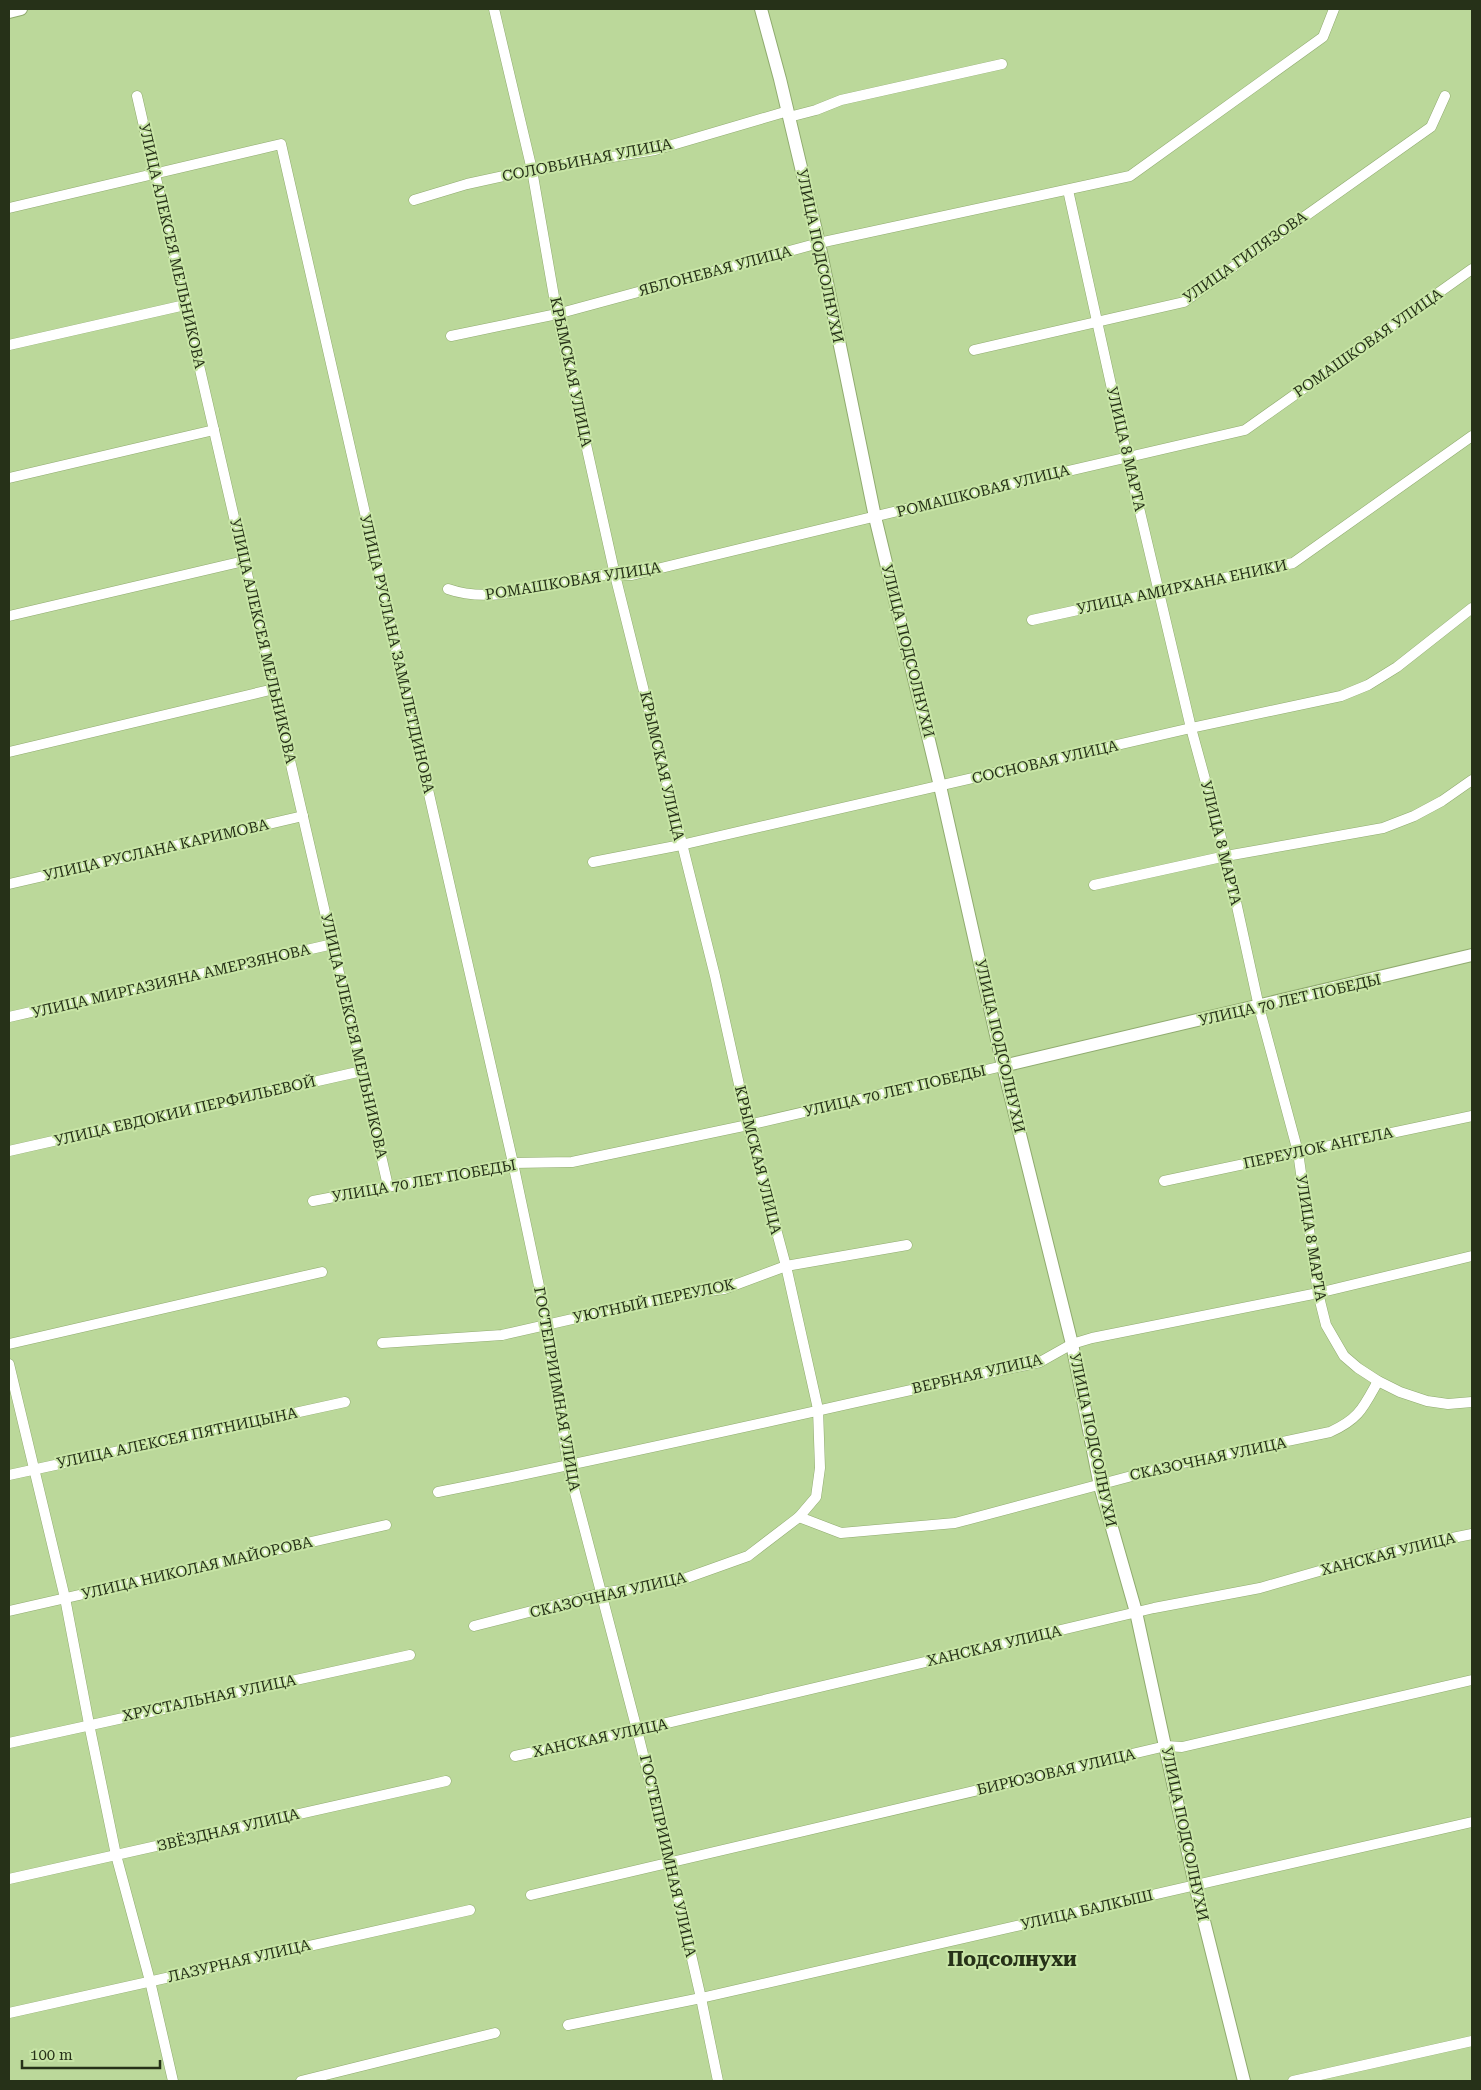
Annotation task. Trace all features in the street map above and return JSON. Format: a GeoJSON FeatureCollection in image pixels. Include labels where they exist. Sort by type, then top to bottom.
{"type":"FeatureCollection","features":[{"type":"Feature","properties":{"kind":"street"},"geometry":{"type":"LineString","coordinates":[[9,12],[21,9]]}},
{"type":"Feature","properties":{"kind":"street","name":"КРЫМСКАЯ УЛИЦА"},"geometry":{"type":"LineString","coordinates":[[494,9],[532,170],[557,314],[615,575],[680,845],[715,976],[748,1126],[786,1266],[818,1409],[820,1468],[816,1496],[799,1517]]}},
{"type":"Feature","properties":{"kind":"street","name":"УЛИЦА ПОДСОЛНУХИ"},"geometry":{"type":"LineString","coordinates":[[760,9],[819,243],[876,517],[940,786],[1003,1066],[1072,1344],[1100,1486],[1136,1612],[1196,1885],[1244,2081]]}},
{"type":"Feature","properties":{"kind":"street","name":"ЯБЛОНЕВАЯ УЛИЦА"},"geometry":{"type":"LineString","coordinates":[[450,336],[557,314],[819,243],[1130,176],[1323,38],[1334,9]]}},
{"type":"Feature","properties":{"kind":"street","name":"СОЛОВЬИНАЯ УЛИЦА"},"geometry":{"type":"LineString","coordinates":[[414,200],[467,184],[532,170],[655,150],[788,114],[816,110],[841,100],[1002,64]]}},
{"type":"Feature","properties":{"kind":"street","name":"УЛИЦА АЛЕКСЕЯ МЕЛЬНИКОВА"},"geometry":{"type":"LineString","coordinates":[[137,96],[388,1186]]}},
{"type":"Feature","properties":{"kind":"street","name":"УЛИЦА ГИЛЯЗОВА"},"geometry":{"type":"LineString","coordinates":[[974,350],[1184,302],[1431,127],[1445,96]]}},
{"type":"Feature","properties":{"kind":"street","name":"УЛИЦА РУСЛАНА ЗАМАЛЕТДИНОВА"},"geometry":{"type":"LineString","coordinates":[[156,175],[281,144],[514,1163]]}},
{"type":"Feature","properties":{"kind":"street"},"geometry":{"type":"LineString","coordinates":[[9,208],[156,175]]}},
{"type":"Feature","properties":{"kind":"street","name":"УЛИЦА 8 МАРТА"},"geometry":{"type":"LineString","coordinates":[[1068,190],[1127,456],[1191,728],[1226,856],[1259,1007],[1298,1152],[1318,1293],[1326,1325],[1344,1356],[1378,1381],[1400,1392],[1426,1400],[1448,1404],[1472,1402]]}},
{"type":"Feature","properties":{"kind":"street","name":"РОМАШКОВАЯ УЛИЦА"},"geometry":{"type":"LineString","coordinates":[[448,589],[465,595],[481,595],[521,590],[590,576],[632,575],[1127,456],[1245,430],[1472,269]]}},
{"type":"Feature","properties":{"kind":"street"},"geometry":{"type":"LineString","coordinates":[[9,345],[185,305]]}},
{"type":"Feature","properties":{"kind":"street"},"geometry":{"type":"LineString","coordinates":[[9,478],[214,430]]}},
{"type":"Feature","properties":{"kind":"street","name":"УЛИЦА АМИРХАНА ЕНИКИ"},"geometry":{"type":"LineString","coordinates":[[1032,620],[1293,563],[1472,436]]}},
{"type":"Feature","properties":{"kind":"street"},"geometry":{"type":"LineString","coordinates":[[9,616],[244,562]]}},
{"type":"Feature","properties":{"kind":"street","name":"СОСНОВАЯ УЛИЦА"},"geometry":{"type":"LineString","coordinates":[[593,862],[680,845],[1191,728],[1341,696],[1368,684],[1397,667],[1472,608]]}},
{"type":"Feature","properties":{"kind":"street"},"geometry":{"type":"LineString","coordinates":[[9,752],[274,689]]}},
{"type":"Feature","properties":{"kind":"street"},"geometry":{"type":"LineString","coordinates":[[1094,886],[1226,856],[1383,828],[1414,816],[1442,801],[1472,780]]}},
{"type":"Feature","properties":{"kind":"street","name":"УЛИЦА РУСЛАНА КАРИМОВА"},"geometry":{"type":"LineString","coordinates":[[9,884],[303,816]]}},
{"type":"Feature","properties":{"kind":"street","name":"УЛИЦА МИРГАЗИЯНА АМЕРЗЯНОВА"},"geometry":{"type":"LineString","coordinates":[[9,1018],[333,944]]}},
{"type":"Feature","properties":{"kind":"street","name":"УЛИЦА 70 ЛЕТ ПОБЕДЫ"},"geometry":{"type":"LineString","coordinates":[[313,1201],[514,1163],[572,1162],[748,1126],[1259,1007],[1472,955]]}},
{"type":"Feature","properties":{"kind":"street","name":"УЛИЦА ЕВДОКИИ ПЕРФИЛЬЕВОЙ"},"geometry":{"type":"LineString","coordinates":[[9,1151],[362,1071]]}},
{"type":"Feature","properties":{"kind":"street","name":"ПЕРЕУЛОК АНГЕЛА"},"geometry":{"type":"LineString","coordinates":[[1164,1181],[1472,1116]]}},
{"type":"Feature","properties":{"kind":"street","name":"ГОСТЕПРИИМНАЯ УЛИЦА"},"geometry":{"type":"LineString","coordinates":[[514,1163],[547,1324],[568,1466],[670,1863],[718,2081]]}},
{"type":"Feature","properties":{"kind":"street","name":"УЮТНЫЙ ПЕРЕУЛОК"},"geometry":{"type":"LineString","coordinates":[[382,1343],[502,1335],[678,1295],[724,1289],[786,1266],[907,1245]]}},
{"type":"Feature","properties":{"kind":"street","name":"ВЕРБНАЯ УЛИЦА"},"geometry":{"type":"LineString","coordinates":[[438,1492],[568,1466],[818,1409],[1040,1362],[1072,1344],[1318,1293],[1472,1256]]}},
{"type":"Feature","properties":{"kind":"street"},"geometry":{"type":"LineString","coordinates":[[9,1344],[322,1272]]}},
{"type":"Feature","properties":{"kind":"street"},"geometry":{"type":"LineString","coordinates":[[9,1364],[65,1598],[116,1855],[150,1981],[173,2081]]}},
{"type":"Feature","properties":{"kind":"street","name":"СКАЗОЧНАЯ УЛИЦА"},"geometry":{"type":"LineString","coordinates":[[474,1626],[602,1594],[678,1581],[748,1556],[799,1517],[841,1533],[955,1523],[1177,1464],[1330,1432],[1348,1424],[1360,1412],[1378,1381]]}},
{"type":"Feature","properties":{"kind":"street","name":"УЛИЦА АЛЕКСЕЯ ПЯТНИЦЫНА"},"geometry":{"type":"LineString","coordinates":[[9,1475],[345,1402]]}},
{"type":"Feature","properties":{"kind":"street","name":"УЛИЦА НИКОЛАЯ МАЙОРОВА"},"geometry":{"type":"LineString","coordinates":[[9,1610],[386,1525]]}},
{"type":"Feature","properties":{"kind":"street","name":"ХАНСКАЯ УЛИЦА"},"geometry":{"type":"LineString","coordinates":[[515,1756],[637,1730],[1136,1612],[1260,1588],[1389,1551],[1472,1534]]}},
{"type":"Feature","properties":{"kind":"street","name":"ХРУСТАЛЬНАЯ УЛИЦА"},"geometry":{"type":"LineString","coordinates":[[9,1743],[410,1655]]}},
{"type":"Feature","properties":{"kind":"street","name":"БИРЮЗОВАЯ УЛИЦА"},"geometry":{"type":"LineString","coordinates":[[531,1894],[1166,1746],[1182,1747],[1472,1680]]}},
{"type":"Feature","properties":{"kind":"street","name":"ЗВЁЗДНАЯ УЛИЦА"},"geometry":{"type":"LineString","coordinates":[[9,1879],[446,1780]]}},
{"type":"Feature","properties":{"kind":"street","name":"УЛИЦА БАЛКЫШ"},"geometry":{"type":"LineString","coordinates":[[568,2026],[701,1998],[1472,1822]]}},
{"type":"Feature","properties":{"kind":"street","name":"ЛАЗУРНАЯ УЛИЦА"},"geometry":{"type":"LineString","coordinates":[[9,2013],[470,1910]]}},
{"type":"Feature","properties":{"kind":"street"},"geometry":{"type":"LineString","coordinates":[[302,2081],[494,2034]]}},
{"type":"Feature","properties":{"kind":"street"},"geometry":{"type":"LineString","coordinates":[[1293,2081],[1472,2040]]}},
{"type":"Feature","properties":{"kind":"district","name":"Подсолнухи"},"geometry":{"type":"Point","coordinates":[1012,1959]}}]}
